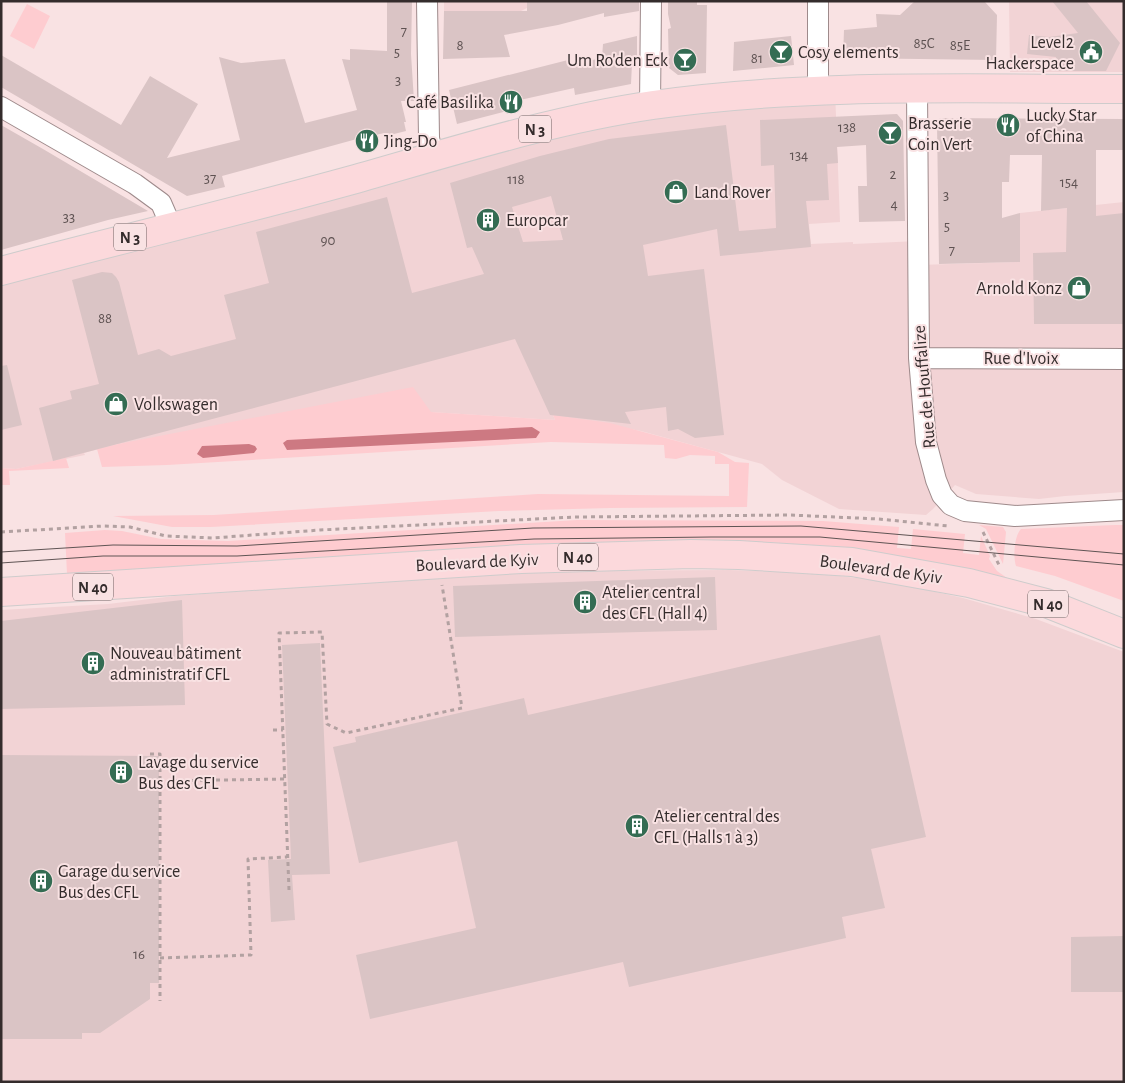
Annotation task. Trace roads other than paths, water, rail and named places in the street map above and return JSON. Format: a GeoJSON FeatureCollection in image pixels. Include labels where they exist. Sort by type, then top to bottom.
{"type":"FeatureCollection","features":[{"type":"Feature","properties":{"kind":"main road","name":"N 3"},"geometry":{"type":"LineString","coordinates":[[1,270],[351,180],[571,120],[650,106],[739,94],[818,90],[1124,89]]}},
{"type":"Feature","properties":{"kind":"main road","name":"Boulevard de Kyiv"},"geometry":{"type":"LineString","coordinates":[[1,592],[521,559],[691,554],[852,562],[969,583],[1046,604],[1124,634]]}},
{"type":"Feature","properties":{"kind":"street"},"geometry":{"type":"LineString","coordinates":[[428,1],[429,138],[433,157]]}},
{"type":"Feature","properties":{"kind":"street"},"geometry":{"type":"LineString","coordinates":[[650,106],[651,1]]}},
{"type":"Feature","properties":{"kind":"street"},"geometry":{"type":"LineString","coordinates":[[818,1],[818,90]]}},
{"type":"Feature","properties":{"kind":"street","name":"Rue de Houffalize"},"geometry":{"type":"LineString","coordinates":[[917,89],[919,358],[926,442],[942,496],[952,505],[965,511],[1015,516],[1124,510]]}},
{"type":"Feature","properties":{"kind":"street"},"geometry":{"type":"LineString","coordinates":[[1,107],[134,184],[161,203],[171,226]]}},
{"type":"Feature","properties":{"kind":"street","name":"Rue d'Ivoix"},"geometry":{"type":"LineString","coordinates":[[919,358],[1124,359]]}},
{"type":"Feature","properties":{"kind":"tram line"},"geometry":{"type":"LineString","coordinates":[[1,552],[113,545],[237,546],[533,528],[801,526],[1124,554]]}},
{"type":"Feature","properties":{"kind":"tram line"},"geometry":{"type":"LineString","coordinates":[[1,563],[103,556],[237,556],[534,539],[820,537],[1124,565]]}},
{"type":"Feature","properties":{"kind":"place","name":"Cosy elements"},"geometry":{"type":"Point","coordinates":[781,52]}},
{"type":"Feature","properties":{"kind":"place","name":"Level2 Hackerspace"},"geometry":{"type":"Point","coordinates":[1091,52]}},
{"type":"Feature","properties":{"kind":"place","name":"Um Ro'den Eck"},"geometry":{"type":"Point","coordinates":[685,60]}},
{"type":"Feature","properties":{"kind":"place","name":"Café Basilika"},"geometry":{"type":"Point","coordinates":[511,102]}},
{"type":"Feature","properties":{"kind":"place","name":"Lucky Star of China"},"geometry":{"type":"Point","coordinates":[1008,125]}},
{"type":"Feature","properties":{"kind":"place","name":"Brasserie Coin Vert"},"geometry":{"type":"Point","coordinates":[890,133]}},
{"type":"Feature","properties":{"kind":"place","name":"Jing-Do"},"geometry":{"type":"Point","coordinates":[367,141]}},
{"type":"Feature","properties":{"kind":"place","name":"Land Rover"},"geometry":{"type":"Point","coordinates":[676,192]}},
{"type":"Feature","properties":{"kind":"place","name":"Europcar"},"geometry":{"type":"Point","coordinates":[488,220]}},
{"type":"Feature","properties":{"kind":"place","name":"Arnold Konz"},"geometry":{"type":"Point","coordinates":[1079,288]}},
{"type":"Feature","properties":{"kind":"place","name":"Volkswagen"},"geometry":{"type":"Point","coordinates":[116,404]}},
{"type":"Feature","properties":{"kind":"place","name":"Atelier central des CFL (Hall 4)"},"geometry":{"type":"Point","coordinates":[585,602]}},
{"type":"Feature","properties":{"kind":"place","name":"Nouveau bâtiment administratif CFL"},"geometry":{"type":"Point","coordinates":[93,663]}},
{"type":"Feature","properties":{"kind":"place","name":"Lavage du service Bus des CFL"},"geometry":{"type":"Point","coordinates":[121,772]}},
{"type":"Feature","properties":{"kind":"place","name":"Atelier central des CFL (Halls 1 à 3)"},"geometry":{"type":"Point","coordinates":[637,826]}},
{"type":"Feature","properties":{"kind":"place","name":"Garage du service Bus des CFL"},"geometry":{"type":"Point","coordinates":[41,881]}}]}
